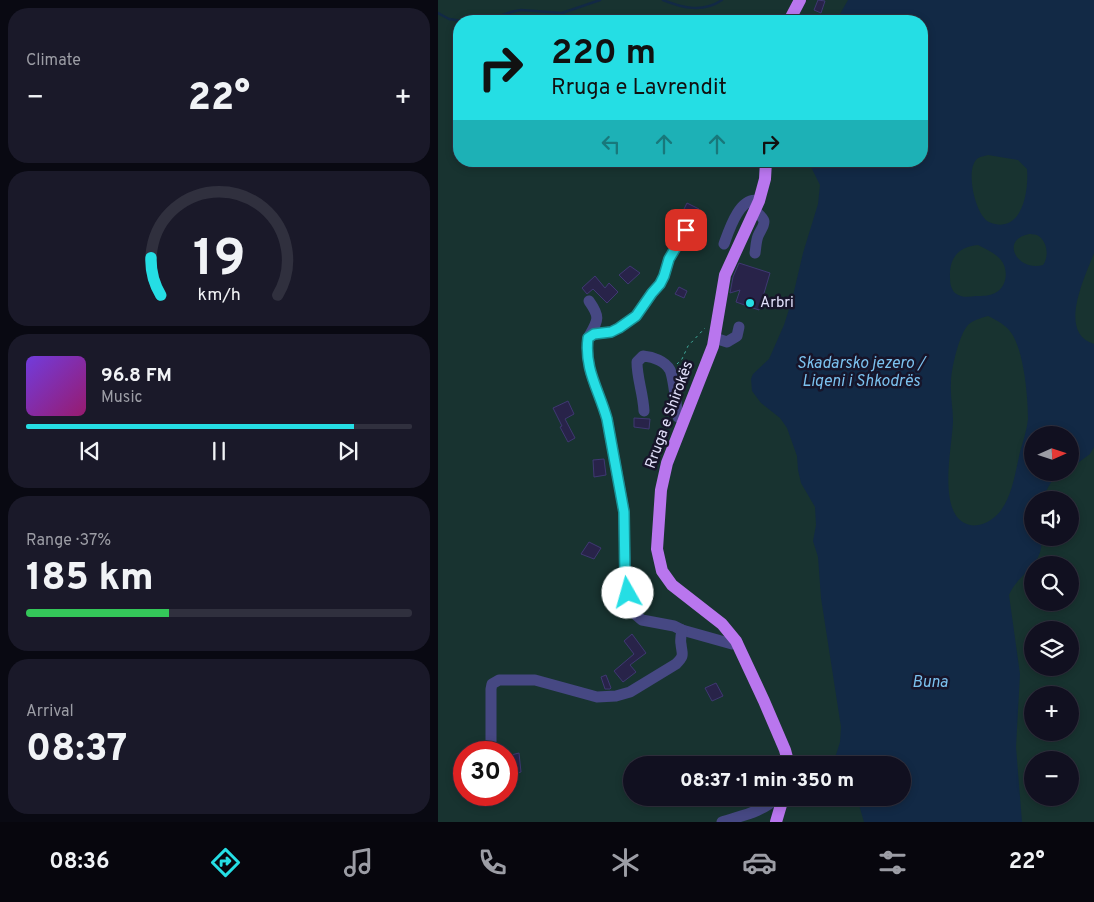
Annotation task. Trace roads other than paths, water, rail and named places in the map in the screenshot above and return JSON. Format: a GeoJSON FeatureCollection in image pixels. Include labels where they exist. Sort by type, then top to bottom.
{"type":"FeatureCollection","features":[{"type":"Feature","properties":{"kind":"main road"},"geometry":{"type":"LineString","coordinates":[[792,15],[800,0]]}},
{"type":"Feature","properties":{"kind":"main road","name":"Rruga e Shirokës"},"geometry":{"type":"LineString","coordinates":[[766,167],[765,179],[757,206],[725,274],[715,334],[683,419],[664,477],[657,539],[658,560],[662,571],[672,585],[722,624],[737,642],[781,741],[785,756]]}},
{"type":"Feature","properties":{"kind":"main road"},"geometry":{"type":"LineString","coordinates":[[776,822],[781,806]]}},
{"type":"Feature","properties":{"kind":"street"},"geometry":{"type":"LineString","coordinates":[[724,244],[736,215],[748,201],[753,199],[765,225],[757,237],[755,253]]}},
{"type":"Feature","properties":{"kind":"street"},"geometry":{"type":"LineString","coordinates":[[588,338],[594,334],[611,332],[636,316],[660,284],[669,259],[686,230]]}},
{"type":"Feature","properties":{"kind":"street"},"geometry":{"type":"LineString","coordinates":[[589,301],[597,313],[598,319],[588,338],[588,366],[607,419],[624,512],[625,578],[630,606],[642,620],[674,626],[732,644],[737,642]]}},
{"type":"Feature","properties":{"kind":"street"},"geometry":{"type":"LineString","coordinates":[[715,334],[727,342],[737,336],[739,327]]}},
{"type":"Feature","properties":{"kind":"street"},"geometry":{"type":"LineString","coordinates":[[644,410],[643,395],[637,375],[637,362],[643,356],[652,356],[661,361],[670,370],[678,417],[683,419]]}},
{"type":"Feature","properties":{"kind":"street"},"geometry":{"type":"LineString","coordinates":[[491,741],[490,689],[492,684],[499,680],[535,680],[597,697],[616,696],[630,692],[681,659],[683,653],[680,643],[682,630]]}},
{"type":"Feature","properties":{"kind":"street"},"geometry":{"type":"LineString","coordinates":[[722,822],[765,806]]}},
{"type":"Feature","properties":{"kind":"water","name":"Skadarsko jezero / Liqeni i Shkodrës"},"geometry":{"type":"Polygon","coordinates":[[[848,0],[1094,0],[1094,253],[1080,289],[1075,317],[1077,329],[1083,338],[1094,344],[1094,447],[1090,454],[1079,462],[1079,426],[1027,426],[1027,399],[1020,352],[1010,331],[988,316],[977,319],[968,325],[956,352],[951,377],[953,420],[948,479],[949,495],[953,509],[959,519],[970,525],[978,525],[994,518],[1001,511],[1010,493],[1024,438],[1024,481],[1052,481],[1046,491],[1024,491],[1024,546],[1041,547],[1038,556],[1024,556],[1024,574],[1009,595],[1020,674],[1016,747],[1022,822],[864,822],[859,806],[911,806],[911,756],[836,756],[840,742],[841,727],[821,598],[818,557],[813,541],[816,525],[815,507],[801,483],[797,456],[787,428],[780,418],[761,403],[752,391],[751,379],[753,374],[769,359],[784,325],[818,204],[820,185],[811,167],[928,167],[928,15],[839,15],[848,0]],[[988,155],[978,158],[973,164],[973,192],[980,211],[989,222],[1000,225],[1009,223],[1021,209],[1027,189],[1027,169],[1018,160],[988,155]],[[1029,234],[1020,237],[1015,242],[1014,248],[1015,254],[1020,260],[1034,266],[1043,265],[1047,254],[1043,241],[1037,235],[1029,234]],[[978,245],[971,246],[960,251],[953,259],[950,282],[957,295],[965,297],[986,296],[995,293],[1002,287],[1006,278],[1004,264],[978,245]]]}},
{"type":"Feature","properties":{"kind":"waterway"},"geometry":{"type":"LineString","coordinates":[[503,15],[521,10],[562,13],[600,0]]}},
{"type":"Feature","properties":{"kind":"waterway"},"geometry":{"type":"LineString","coordinates":[[663,0],[693,8],[708,7],[722,0]]}},
{"type":"Feature","properties":{"kind":"waterway"},"geometry":{"type":"LineString","coordinates":[[438,13],[453,20]]}},
{"type":"Feature","properties":{"kind":"place","name":"Arbri"},"geometry":{"type":"Point","coordinates":[750,303]}},
{"type":"Feature","properties":{"kind":"water label","name":"Buna"},"geometry":{"type":"Point","coordinates":[930,683]}}]}
